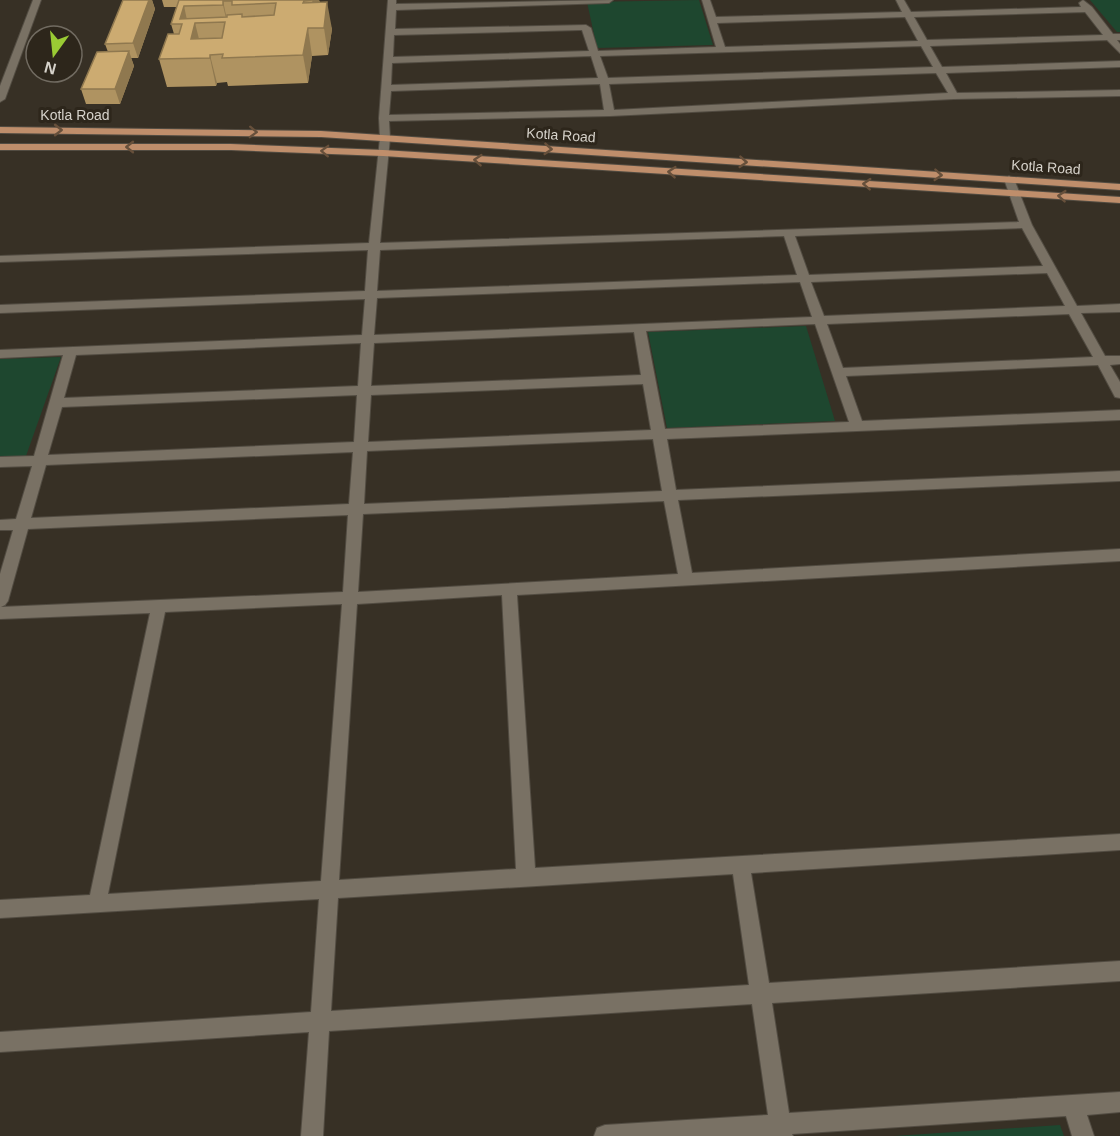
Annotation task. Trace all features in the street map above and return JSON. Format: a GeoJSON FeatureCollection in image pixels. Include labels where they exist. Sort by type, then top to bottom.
{"type":"FeatureCollection","features":[{"type":"Feature","properties":{"kind":"main road","name":"Kotla Road"},"geometry":{"type":"LineString","coordinates":[[0,130],[213,130],[385,138],[1120,187]]}},
{"type":"Feature","properties":{"kind":"main road","name":"Kotla Road"},"geometry":{"type":"LineString","coordinates":[[0,147],[231,147],[383,153],[1120,200]]}},
{"type":"Feature","properties":{"kind":"street"},"geometry":{"type":"LineString","coordinates":[[0,99],[37,0]]}},
{"type":"Feature","properties":{"kind":"street"},"geometry":{"type":"LineString","coordinates":[[312,1136],[371,295],[385,138],[387,60],[392,3],[609,0]]}},
{"type":"Feature","properties":{"kind":"street"},"geometry":{"type":"LineString","coordinates":[[706,0],[721,49]]}},
{"type":"Feature","properties":{"kind":"street"},"geometry":{"type":"LineString","coordinates":[[900,0],[954,96]]}},
{"type":"Feature","properties":{"kind":"street"},"geometry":{"type":"LineString","coordinates":[[1081,0],[1120,50]]}},
{"type":"Feature","properties":{"kind":"street"},"geometry":{"type":"LineString","coordinates":[[712,20],[1089,9]]}},
{"type":"Feature","properties":{"kind":"street"},"geometry":{"type":"LineString","coordinates":[[391,32],[580,27],[588,30],[593,54],[604,81],[610,113]]}},
{"type":"Feature","properties":{"kind":"street"},"geometry":{"type":"LineString","coordinates":[[387,60],[1120,37]]}},
{"type":"Feature","properties":{"kind":"street"},"geometry":{"type":"LineString","coordinates":[[387,88],[940,72],[1120,64]]}},
{"type":"Feature","properties":{"kind":"street"},"geometry":{"type":"LineString","coordinates":[[384,118],[610,113],[954,96],[1120,93]]}},
{"type":"Feature","properties":{"kind":"street"},"geometry":{"type":"LineString","coordinates":[[1009,179],[1026,225],[1120,394]]}},
{"type":"Feature","properties":{"kind":"street"},"geometry":{"type":"LineString","coordinates":[[0,259],[1026,225]]}},
{"type":"Feature","properties":{"kind":"street"},"geometry":{"type":"LineString","coordinates":[[788,233],[857,426]]}},
{"type":"Feature","properties":{"kind":"street"},"geometry":{"type":"LineString","coordinates":[[0,309],[1050,269]]}},
{"type":"Feature","properties":{"kind":"street"},"geometry":{"type":"LineString","coordinates":[[0,354],[1120,308]]}},
{"type":"Feature","properties":{"kind":"street"},"geometry":{"type":"LineString","coordinates":[[639,328],[686,579]]}},
{"type":"Feature","properties":{"kind":"street"},"geometry":{"type":"LineString","coordinates":[[0,601],[71,351]]}},
{"type":"Feature","properties":{"kind":"street"},"geometry":{"type":"LineString","coordinates":[[839,372],[1120,360]]}},
{"type":"Feature","properties":{"kind":"street"},"geometry":{"type":"LineString","coordinates":[[56,403],[650,379]]}},
{"type":"Feature","properties":{"kind":"street"},"geometry":{"type":"LineString","coordinates":[[0,462],[1120,415]]}},
{"type":"Feature","properties":{"kind":"street"},"geometry":{"type":"LineString","coordinates":[[0,525],[1120,476]]}},
{"type":"Feature","properties":{"kind":"street"},"geometry":{"type":"LineString","coordinates":[[0,613],[350,598],[1120,555]]}},
{"type":"Feature","properties":{"kind":"street"},"geometry":{"type":"LineString","coordinates":[[509,589],[526,878]]}},
{"type":"Feature","properties":{"kind":"street"},"geometry":{"type":"LineString","coordinates":[[97,904],[159,606]]}},
{"type":"Feature","properties":{"kind":"street"},"geometry":{"type":"LineString","coordinates":[[0,909],[1120,842]]}},
{"type":"Feature","properties":{"kind":"street"},"geometry":{"type":"LineString","coordinates":[[741,866],[781,1130]]}},
{"type":"Feature","properties":{"kind":"street"},"geometry":{"type":"LineString","coordinates":[[0,1042],[1120,971]]}},
{"type":"Feature","properties":{"kind":"street"},"geometry":{"type":"LineString","coordinates":[[605,1136],[781,1130],[1120,1102]]}},
{"type":"Feature","properties":{"kind":"street"},"geometry":{"type":"LineString","coordinates":[[1073,1105],[1083,1136]]}},
{"type":"Feature","properties":{"kind":"green space"},"geometry":{"type":"Polygon","coordinates":[[[699,0],[713,45],[597,48],[587,2],[699,0]]]}},
{"type":"Feature","properties":{"kind":"green space"},"geometry":{"type":"Polygon","coordinates":[[[1090,0],[1120,0],[1120,32],[1117,32],[1090,0]]]}},
{"type":"Feature","properties":{"kind":"green space"},"geometry":{"type":"Polygon","coordinates":[[[806,326],[835,421],[667,428],[648,332],[806,326]]]}},
{"type":"Feature","properties":{"kind":"green space"},"geometry":{"type":"Polygon","coordinates":[[[61,357],[26,456],[0,458],[0,359],[61,357]]]}},
{"type":"Feature","properties":{"kind":"green space"},"geometry":{"type":"Polygon","coordinates":[[[1060,1125],[1064,1136],[894,1136],[1060,1125]]]}},
{"type":"Feature","properties":{"kind":"building"},"geometry":{"type":"Polygon","coordinates":[[[123,0],[149,0],[133,43],[105,44],[123,0]]]}},
{"type":"Feature","properties":{"kind":"building"},"geometry":{"type":"Polygon","coordinates":[[[179,0],[327,2],[324,28],[308,28],[303,55],[222,58],[223,54],[210,55],[210,58],[159,59],[168,34],[179,34],[182,24],[171,24],[179,0]],[[223,1],[223,5],[184,6],[180,19],[242,14],[242,17],[274,15],[276,3],[232,5],[232,1],[223,1]],[[225,22],[195,23],[191,39],[222,38],[225,22]]]}},
{"type":"Feature","properties":{"kind":"building"},"geometry":{"type":"Polygon","coordinates":[[[129,51],[115,89],[81,89],[97,52],[129,51]]]}}]}
